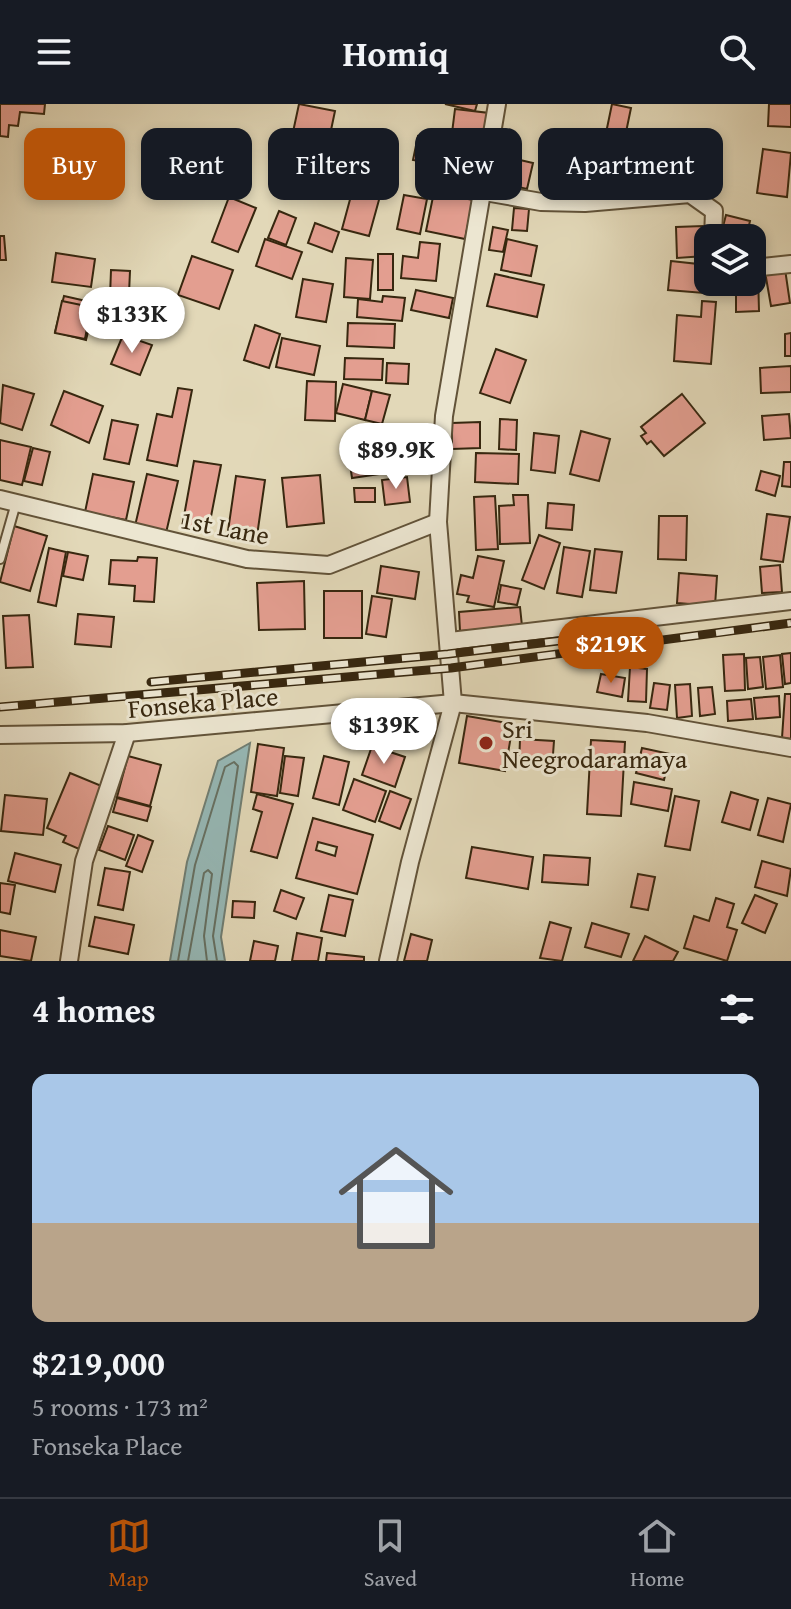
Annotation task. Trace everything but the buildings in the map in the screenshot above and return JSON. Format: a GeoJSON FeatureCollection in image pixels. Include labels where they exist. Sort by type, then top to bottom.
{"type":"FeatureCollection","features":[{"type":"Feature","properties":{"kind":"street"},"geometry":{"type":"LineString","coordinates":[[494,128],[497,104]]}},
{"type":"Feature","properties":{"kind":"street"},"geometry":{"type":"LineString","coordinates":[[522,199],[585,203],[690,194],[714,211],[714,224]]}},
{"type":"Feature","properties":{"kind":"street"},"geometry":{"type":"LineString","coordinates":[[388,961],[410,862],[453,703],[438,522],[444,416],[484,200]]}},
{"type":"Feature","properties":{"kind":"street"},"geometry":{"type":"LineString","coordinates":[[766,267],[791,264]]}},
{"type":"Feature","properties":{"kind":"street","name":"1st Lane"},"geometry":{"type":"LineString","coordinates":[[8,501],[247,559],[329,565],[438,522]]}},
{"type":"Feature","properties":{"kind":"street"},"geometry":{"type":"LineString","coordinates":[[450,641],[791,601]]}},
{"type":"Feature","properties":{"kind":"street","name":"Fonseka Place"},"geometry":{"type":"LineString","coordinates":[[0,735],[127,733],[453,703],[633,721],[791,748]]}},
{"type":"Feature","properties":{"kind":"street"},"geometry":{"type":"LineString","coordinates":[[69,961],[84,861],[127,733]]}},
{"type":"Feature","properties":{"kind":"lane"},"geometry":{"type":"LineString","coordinates":[[0,559],[8,501]]}},
{"type":"Feature","properties":{"kind":"water"},"geometry":{"type":"Polygon","coordinates":[[[250,743],[221,937],[225,961],[170,961],[187,862],[218,761],[250,743]]]}},
{"type":"Feature","properties":{"kind":"railway"},"geometry":{"type":"LineString","coordinates":[[0,707],[451,668],[791,623]]}},
{"type":"Feature","properties":{"kind":"railway"},"geometry":{"type":"LineString","coordinates":[[151,682],[448,654],[625,633]]}},
{"type":"Feature","properties":{"kind":"place","name":"Sri Neegrodaramaya"},"geometry":{"type":"Point","coordinates":[486,743]}}]}
